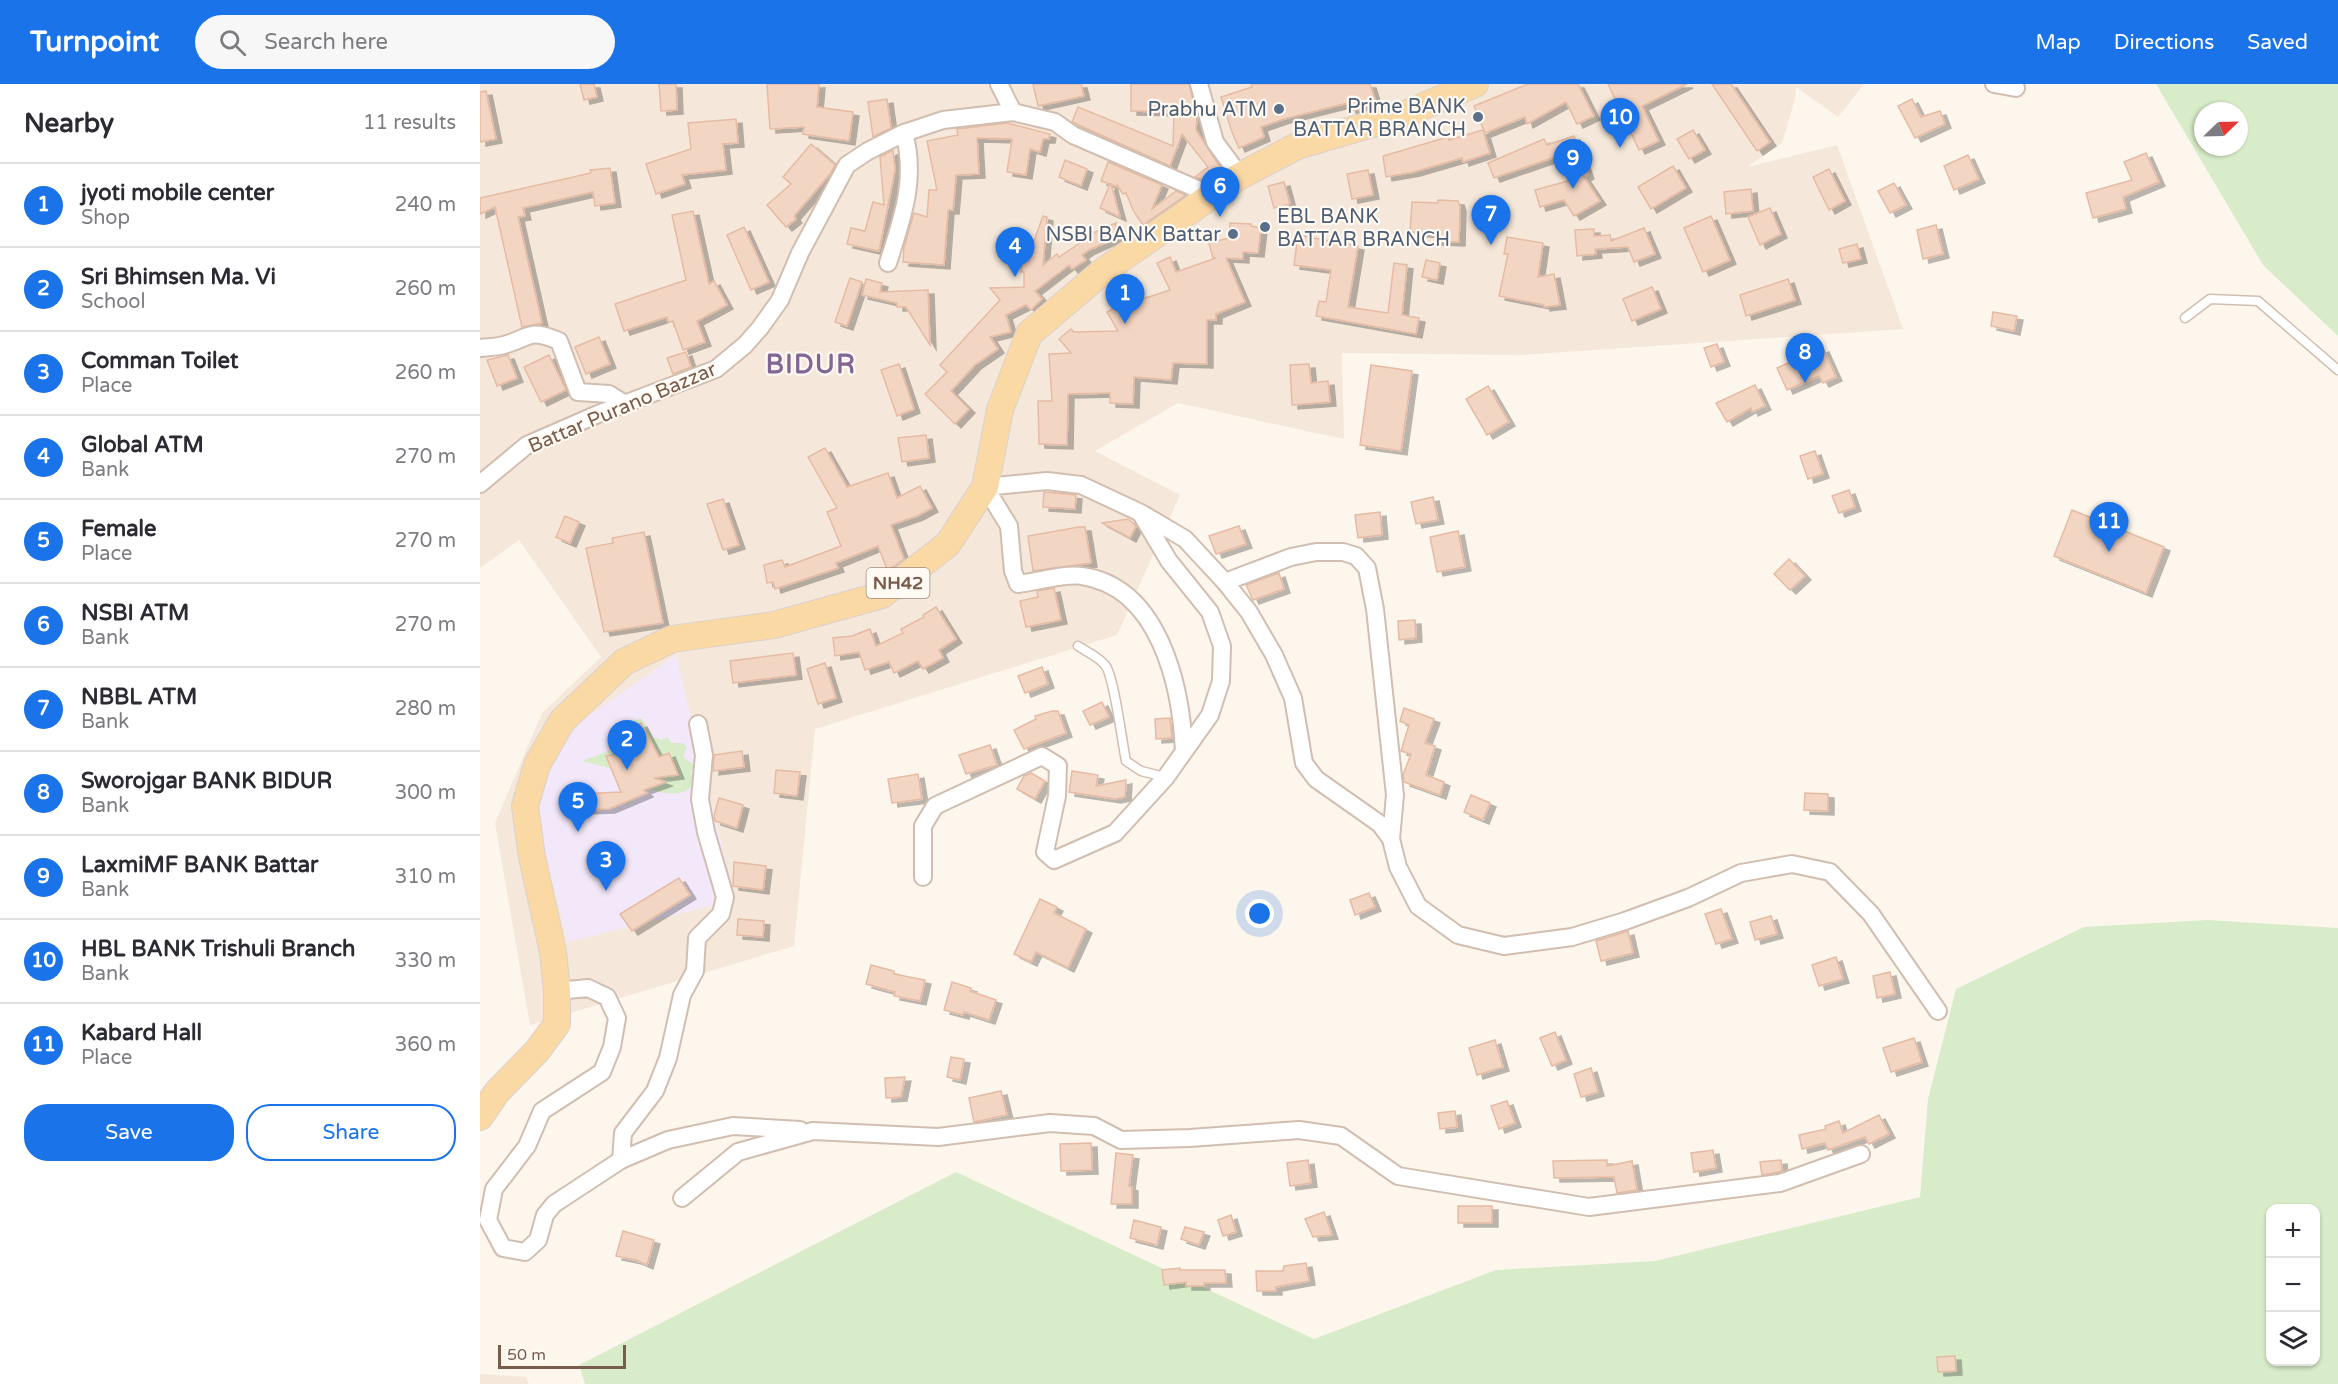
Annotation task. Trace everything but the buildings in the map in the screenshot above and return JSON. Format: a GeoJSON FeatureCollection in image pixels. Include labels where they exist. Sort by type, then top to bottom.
{"type":"FeatureCollection","features":[{"type":"Feature","properties":{"kind":"main road","name":"NH42"},"geometry":{"type":"LineString","coordinates":[[480,1117],[497,1092],[537,1052],[557,1024],[557,991],[553,952],[532,857],[525,806],[537,765],[562,721],[624,662],[672,639],[774,625],[882,596],[948,544],[985,487],[1000,410],[1029,334],[1102,272],[1240,176],[1296,146],[1403,115],[1475,84]]}},
{"type":"Feature","properties":{"kind":"street"},"geometry":{"type":"LineString","coordinates":[[999,84],[1013,112]]}},
{"type":"Feature","properties":{"kind":"street"},"geometry":{"type":"LineString","coordinates":[[1199,84],[1215,142],[1240,176]]}},
{"type":"Feature","properties":{"kind":"street"},"geometry":{"type":"LineString","coordinates":[[1994,84],[2016,88]]}},
{"type":"Feature","properties":{"kind":"street","name":"Battar Purano Bazzar"},"geometry":{"type":"LineString","coordinates":[[480,484],[527,445],[716,369],[745,345],[780,300],[805,244],[848,165],[868,151],[903,133],[943,120],[1013,112],[1055,122],[1073,135],[1211,195]]}},
{"type":"Feature","properties":{"kind":"street"},"geometry":{"type":"LineString","coordinates":[[888,263],[906,208],[909,153],[903,133]]}},
{"type":"Feature","properties":{"kind":"street"},"geometry":{"type":"LineString","coordinates":[[480,348],[505,345],[530,333],[544,335],[559,341],[578,392],[609,394],[625,404]]}},
{"type":"Feature","properties":{"kind":"street"},"geometry":{"type":"LineString","coordinates":[[1184,751],[1183,718],[1175,682],[1159,639],[1132,599],[1108,582],[1079,575],[1018,584],[1013,571],[1009,526],[985,487],[1047,481],[1081,485],[1141,513],[1185,539],[1249,612],[1279,666],[1293,698],[1304,763],[1316,779],[1380,824],[1391,839]]}},
{"type":"Feature","properties":{"kind":"street"},"geometry":{"type":"LineString","coordinates":[[923,877],[923,826],[935,806],[1042,756],[1058,766],[1057,796],[1045,852],[1054,860],[1115,833],[1166,777],[1210,715],[1221,681],[1222,646],[1210,612],[1168,561],[1141,513]]}},
{"type":"Feature","properties":{"kind":"street"},"geometry":{"type":"LineString","coordinates":[[1225,582],[1291,557],[1316,552],[1343,552],[1356,556],[1367,568],[1374,609],[1395,795],[1391,839],[1398,867],[1418,906],[1458,935],[1504,946],[1572,937],[1688,898],[1741,873],[1792,864],[1830,872],[1871,914],[1938,1011]]}},
{"type":"Feature","properties":{"kind":"street"},"geometry":{"type":"LineString","coordinates":[[621,1160],[623,1133],[655,1091],[668,1058],[682,995],[695,971],[697,938],[721,914],[724,897],[706,832],[700,799],[704,754],[698,724]]}},
{"type":"Feature","properties":{"kind":"street"},"geometry":{"type":"LineString","coordinates":[[557,991],[588,988],[607,997],[617,1018],[612,1047],[602,1072],[542,1111],[527,1146],[494,1189],[488,1220],[503,1248],[525,1252],[538,1240],[545,1215],[554,1204],[621,1160],[668,1140],[733,1126],[938,1137],[1050,1123],[1094,1126],[1121,1140],[1190,1138],[1299,1130],[1341,1136],[1398,1176],[1589,1207],[1780,1183],[1861,1154]]}},
{"type":"Feature","properties":{"kind":"street"},"geometry":{"type":"LineString","coordinates":[[682,1198],[738,1152],[813,1131]]}},
{"type":"Feature","properties":{"kind":"lane"},"geometry":{"type":"LineString","coordinates":[[2185,318],[2210,299],[2258,302],[2338,370]]}},
{"type":"Feature","properties":{"kind":"lane"},"geometry":{"type":"LineString","coordinates":[[1078,646],[1106,665],[1114,686],[1126,760],[1141,771],[1166,777]]}},
{"type":"Feature","properties":{"kind":"shaded area"},"geometry":{"type":"Polygon","coordinates":[[[480,84],[1864,84],[1838,117],[1796,87],[1795,99],[1782,143],[1747,167],[1837,145],[1903,329],[1522,355],[1342,353],[1344,439],[1178,403],[1095,451],[1180,495],[1117,635],[815,729],[794,946],[530,1025],[495,823],[542,713],[601,657],[519,540],[480,568],[480,84]]]}},
{"type":"Feature","properties":{"kind":"shaded area"},"geometry":{"type":"Polygon","coordinates":[[[676,655],[726,862],[730,901],[568,942],[533,809],[569,730],[676,655]]]}},
{"type":"Feature","properties":{"kind":"shaded area"},"geometry":{"type":"Polygon","coordinates":[[[480,1374],[526,1377],[529,1384],[480,1384],[480,1374]]]}},
{"type":"Feature","properties":{"kind":"green space"},"geometry":{"type":"Polygon","coordinates":[[[2156,84],[2338,84],[2338,336],[2263,265],[2199,156],[2248,156],[2248,102],[2194,102],[2194,148],[2156,84]]]}},
{"type":"Feature","properties":{"kind":"green space"},"geometry":{"type":"Polygon","coordinates":[[[641,718],[653,737],[662,740],[667,737],[672,743],[682,743],[687,747],[683,757],[695,765],[690,773],[696,780],[692,786],[681,793],[649,789],[626,805],[624,791],[613,769],[582,761],[632,742],[622,729],[627,723],[641,718]]]}},
{"type":"Feature","properties":{"kind":"green space"},"geometry":{"type":"Polygon","coordinates":[[[2208,920],[2338,928],[2338,1384],[585,1384],[579,1365],[956,1172],[1314,1339],[1496,1270],[1655,1261],[1920,1197],[1928,1099],[1956,989],[2084,927],[2208,920]]]}},
{"type":"Feature","properties":{"kind":"place","name":"Prabhu ATM"},"geometry":{"type":"Point","coordinates":[1279,109]}},
{"type":"Feature","properties":{"kind":"place","name":"Prime BANK BATTAR BRANCH"},"geometry":{"type":"Point","coordinates":[1478,117]}},
{"type":"Feature","properties":{"kind":"place","name":"HBL BANK Trishuli Branch"},"geometry":{"type":"Point","coordinates":[1620,148]}},
{"type":"Feature","properties":{"kind":"place","name":"LaxmiMF BANK Battar"},"geometry":{"type":"Point","coordinates":[1573,189]}},
{"type":"Feature","properties":{"kind":"place","name":"NSBI ATM"},"geometry":{"type":"Point","coordinates":[1220,217]}},
{"type":"Feature","properties":{"kind":"place","name":"EBL BANK BATTAR BRANCH"},"geometry":{"type":"Point","coordinates":[1265,227]}},
{"type":"Feature","properties":{"kind":"place","name":"NSBI BANK Battar"},"geometry":{"type":"Point","coordinates":[1233,234]}},
{"type":"Feature","properties":{"kind":"place","name":"NBBL ATM"},"geometry":{"type":"Point","coordinates":[1491,245]}},
{"type":"Feature","properties":{"kind":"place","name":"Global ATM"},"geometry":{"type":"Point","coordinates":[1015,277]}},
{"type":"Feature","properties":{"kind":"place","name":"jyoti mobile center"},"geometry":{"type":"Point","coordinates":[1125,324]}},
{"type":"Feature","properties":{"kind":"place","name":"Sworojgar BANK BIDUR"},"geometry":{"type":"Point","coordinates":[1805,383]}},
{"type":"Feature","properties":{"kind":"place","name":"Kabard Hall"},"geometry":{"type":"Point","coordinates":[2109,552]}},
{"type":"Feature","properties":{"kind":"place","name":"Sri Bhimsen Ma. Vi"},"geometry":{"type":"Point","coordinates":[627,770]}},
{"type":"Feature","properties":{"kind":"place","name":"Female"},"geometry":{"type":"Point","coordinates":[578,832]}},
{"type":"Feature","properties":{"kind":"place","name":"Comman Toilet"},"geometry":{"type":"Point","coordinates":[606,891]}},
{"type":"Feature","properties":{"kind":"district","name":"BIDUR"},"geometry":{"type":"Point","coordinates":[811,364]}}]}
